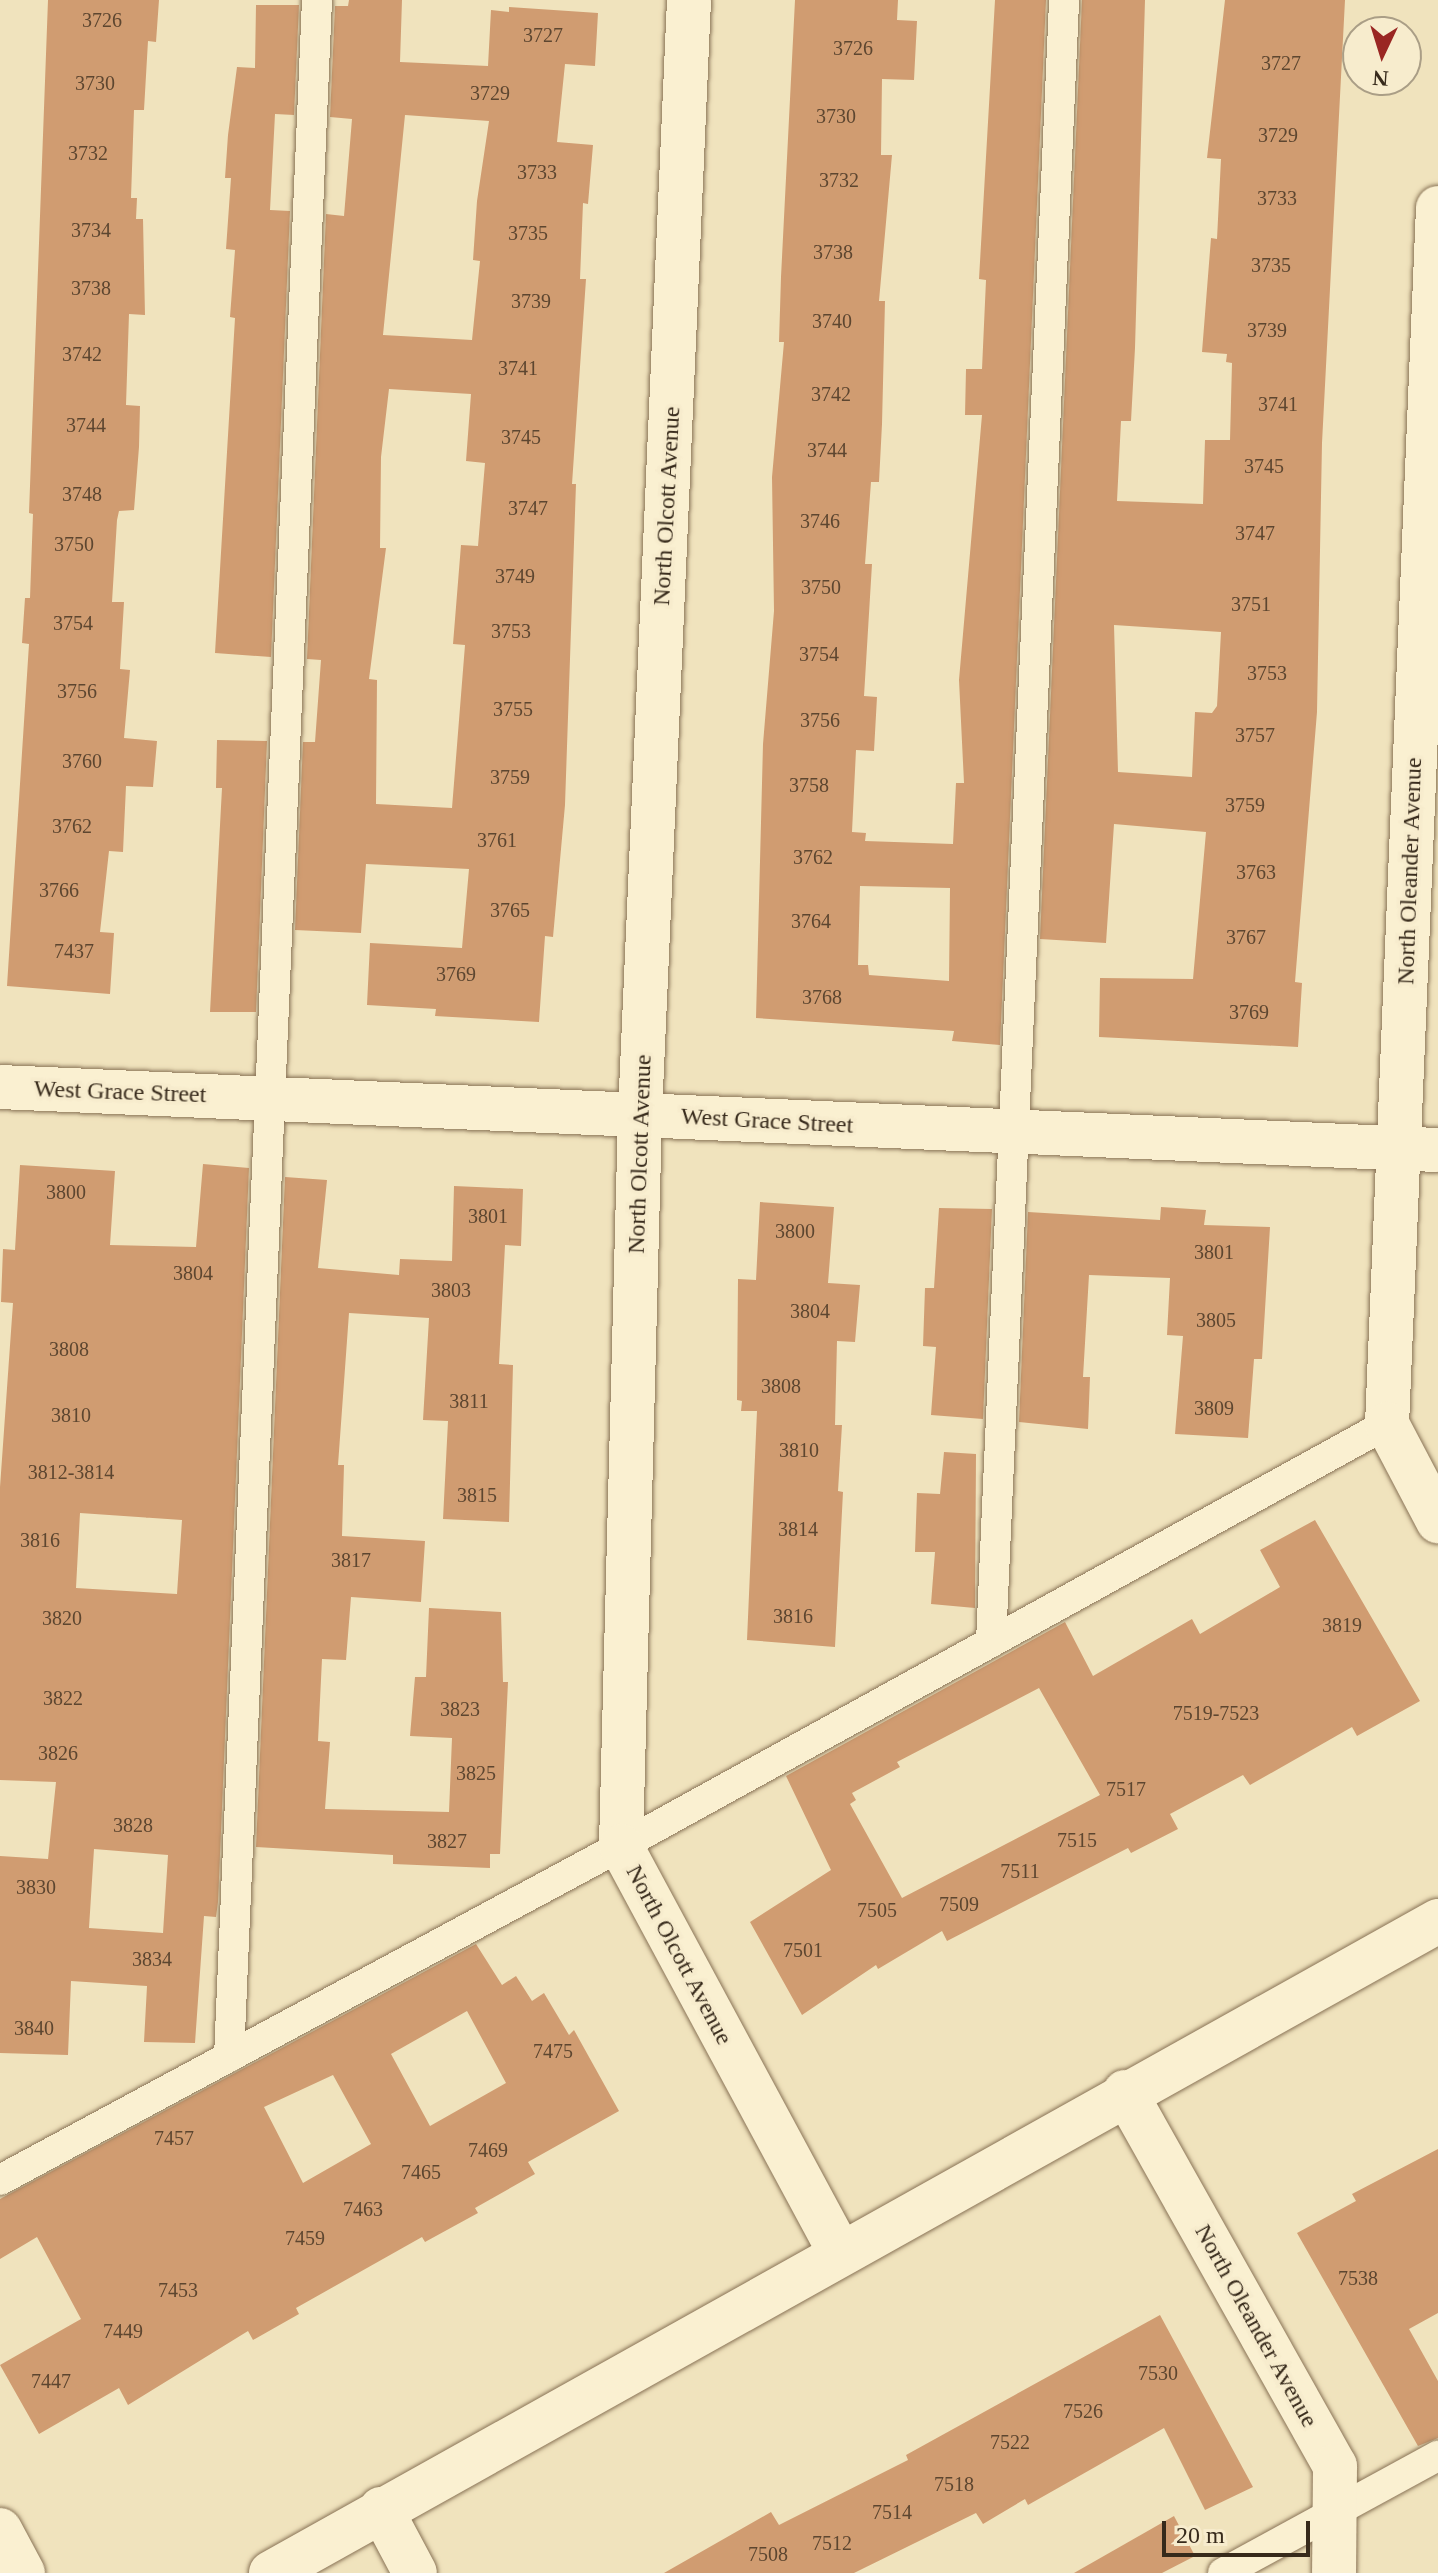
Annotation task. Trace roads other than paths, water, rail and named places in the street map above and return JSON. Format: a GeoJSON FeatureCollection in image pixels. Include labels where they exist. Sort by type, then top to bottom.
{"type":"FeatureCollection","features":[{"type":"Feature","properties":{"kind":"street","name":"North Olcott Avenue"},"geometry":{"type":"LineString","coordinates":[[689,0],[640,1115],[621,1846],[840,2253]]}},
{"type":"Feature","properties":{"kind":"street","name":"North Oleander Avenue"},"geometry":{"type":"LineString","coordinates":[[1387,1424],[1418,1149],[1438,208]]}},
{"type":"Feature","properties":{"kind":"street","name":"West Grace Street"},"geometry":{"type":"LineString","coordinates":[[0,1087],[1418,1149]]}},
{"type":"Feature","properties":{"kind":"street"},"geometry":{"type":"LineString","coordinates":[[1387,1424],[1438,1521]]}},
{"type":"Feature","properties":{"kind":"street"},"geometry":{"type":"LineString","coordinates":[[271,2573],[1125,2092],[1438,1921]]}},
{"type":"Feature","properties":{"kind":"street","name":"North Oleander Avenue"},"geometry":{"type":"LineString","coordinates":[[1125,2092],[1335,2466],[1334,2573]]}},
{"type":"Feature","properties":{"kind":"street"},"geometry":{"type":"LineString","coordinates":[[381,2509],[415,2573]]}},
{"type":"Feature","properties":{"kind":"street"},"geometry":{"type":"LineString","coordinates":[[0,2530],[23,2573]]}},
{"type":"Feature","properties":{"kind":"lane"},"geometry":{"type":"LineString","coordinates":[[229,2057],[317,0]]}},
{"type":"Feature","properties":{"kind":"lane"},"geometry":{"type":"LineString","coordinates":[[991,1642],[1064,0]]}},
{"type":"Feature","properties":{"kind":"lane"},"geometry":{"type":"LineString","coordinates":[[0,2180],[621,1846],[1387,1424]]}},
{"type":"Feature","properties":{"kind":"lane"},"geometry":{"type":"LineString","coordinates":[[1223,2573],[1438,2456]]}}]}
